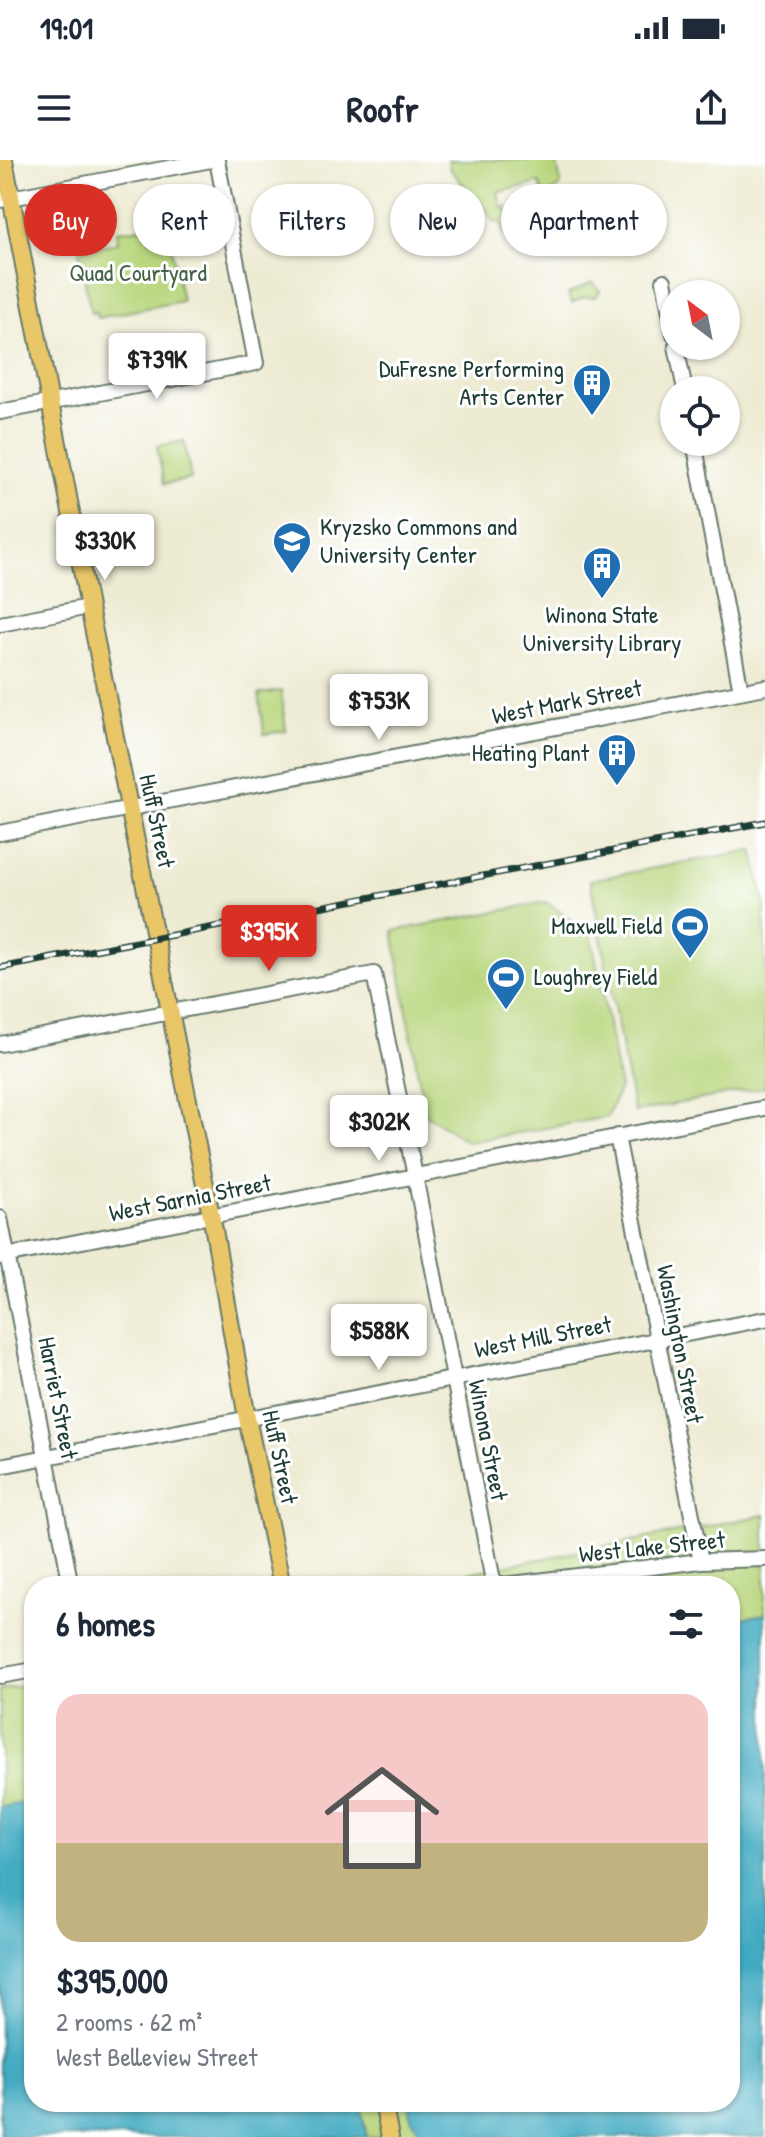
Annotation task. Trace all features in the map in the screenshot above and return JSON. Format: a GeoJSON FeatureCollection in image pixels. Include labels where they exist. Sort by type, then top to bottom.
{"type":"FeatureCollection","features":[{"type":"Feature","properties":{"kind":"main road","name":"Huff Street"},"geometry":{"type":"LineString","coordinates":[[4,160],[6,198],[50,402],[171,1010],[247,1418],[280,1576]]}},
{"type":"Feature","properties":{"kind":"main road"},"geometry":{"type":"LineString","coordinates":[[385,2112],[390,2137]]}},
{"type":"Feature","properties":{"kind":"street"},"geometry":{"type":"LineString","coordinates":[[0,412],[256,363],[214,160],[6,198]]}},
{"type":"Feature","properties":{"kind":"street"},"geometry":{"type":"LineString","coordinates":[[697,456],[741,691]]}},
{"type":"Feature","properties":{"kind":"street"},"geometry":{"type":"LineString","coordinates":[[0,624],[89,607]]}},
{"type":"Feature","properties":{"kind":"street","name":"West Mark Street"},"geometry":{"type":"LineString","coordinates":[[0,833],[765,687]]}},
{"type":"Feature","properties":{"kind":"street","name":"Winona Street"},"geometry":{"type":"LineString","coordinates":[[171,1010],[374,974],[493,1576]]}},
{"type":"Feature","properties":{"kind":"street"},"geometry":{"type":"LineString","coordinates":[[0,1044],[171,1010]]}},
{"type":"Feature","properties":{"kind":"street","name":"West Sarnia Street"},"geometry":{"type":"LineString","coordinates":[[4,1256],[765,1108]]}},
{"type":"Feature","properties":{"kind":"street","name":"Washington Street"},"geometry":{"type":"LineString","coordinates":[[617,1136],[701,1561]]}},
{"type":"Feature","properties":{"kind":"street","name":"Harriet Street"},"geometry":{"type":"LineString","coordinates":[[0,1218],[4,1256],[69,1576]]}},
{"type":"Feature","properties":{"kind":"street","name":"West Mill Street"},"geometry":{"type":"LineString","coordinates":[[0,1466],[765,1319]]}},
{"type":"Feature","properties":{"kind":"street","name":"West Lake Street"},"geometry":{"type":"LineString","coordinates":[[577,1576],[701,1561],[765,1559]]}},
{"type":"Feature","properties":{"kind":"street"},"geometry":{"type":"LineString","coordinates":[[0,1676],[24,1672]]}},
{"type":"Feature","properties":{"kind":"green space"},"geometry":{"type":"Polygon","coordinates":[[[448,160],[554,160],[561,184],[501,184],[501,191],[498,192],[501,221],[496,223],[485,210],[485,184],[463,184],[450,169],[448,160]]]}},
{"type":"Feature","properties":{"kind":"green space","name":"Quad Courtyard"},"geometry":{"type":"Polygon","coordinates":[[[133,229],[133,256],[173,256],[182,301],[97,318],[96,312],[91,313],[80,256],[117,256],[117,231],[133,229]]]}},
{"type":"Feature","properties":{"kind":"green space"},"geometry":{"type":"Polygon","coordinates":[[[593,282],[600,291],[596,297],[584,297],[572,303],[568,294],[593,282]]]}},
{"type":"Feature","properties":{"kind":"green space"},"geometry":{"type":"Polygon","coordinates":[[[184,441],[191,479],[164,484],[157,446],[184,441]]]}},
{"type":"Feature","properties":{"kind":"green space"},"geometry":{"type":"Polygon","coordinates":[[[281,691],[286,731],[264,734],[259,694],[281,691]]]}},
{"type":"Feature","properties":{"kind":"green space","name":"Maxwell Field"},"geometry":{"type":"Polygon","coordinates":[[[753,850],[765,904],[765,1087],[634,1112],[590,880],[753,850]]]}},
{"type":"Feature","properties":{"kind":"green space","name":"Loughrey Field"},"geometry":{"type":"Polygon","coordinates":[[[546,902],[591,934],[620,1088],[607,1117],[468,1142],[425,1114],[393,931],[546,902]]]}},
{"type":"Feature","properties":{"kind":"green space"},"geometry":{"type":"Polygon","coordinates":[[[765,1515],[765,2137],[0,2137],[0,1690],[24,1685],[24,2112],[740,2112],[740,1576],[452,1576],[765,1515]]]}},
{"type":"Feature","properties":{"kind":"water"},"geometry":{"type":"Polygon","coordinates":[[[765,1614],[765,2137],[423,2137],[410,2112],[740,2112],[740,1618],[765,1614]]]}},
{"type":"Feature","properties":{"kind":"water"},"geometry":{"type":"Polygon","coordinates":[[[24,1803],[24,2112],[362,2112],[367,2137],[0,2137],[0,1807],[24,1803]]]}},
{"type":"Feature","properties":{"kind":"railway"},"geometry":{"type":"LineString","coordinates":[[0,968],[765,822]]}},
{"type":"Feature","properties":{"kind":"place","name":"DuFresne Performing Arts Center"},"geometry":{"type":"Point","coordinates":[592,417]}},
{"type":"Feature","properties":{"kind":"place","name":"Kryzsko Commons and University Center"},"geometry":{"type":"Point","coordinates":[292,575]}},
{"type":"Feature","properties":{"kind":"place","name":"Winona State University Library"},"geometry":{"type":"Point","coordinates":[602,600]}},
{"type":"Feature","properties":{"kind":"place","name":"Heating Plant"},"geometry":{"type":"Point","coordinates":[617,787]}},
{"type":"Feature","properties":{"kind":"place","name":"Maxwell Field"},"geometry":{"type":"Point","coordinates":[690,960]}},
{"type":"Feature","properties":{"kind":"place","name":"Loughrey Field"},"geometry":{"type":"Point","coordinates":[506,1011]}}]}
